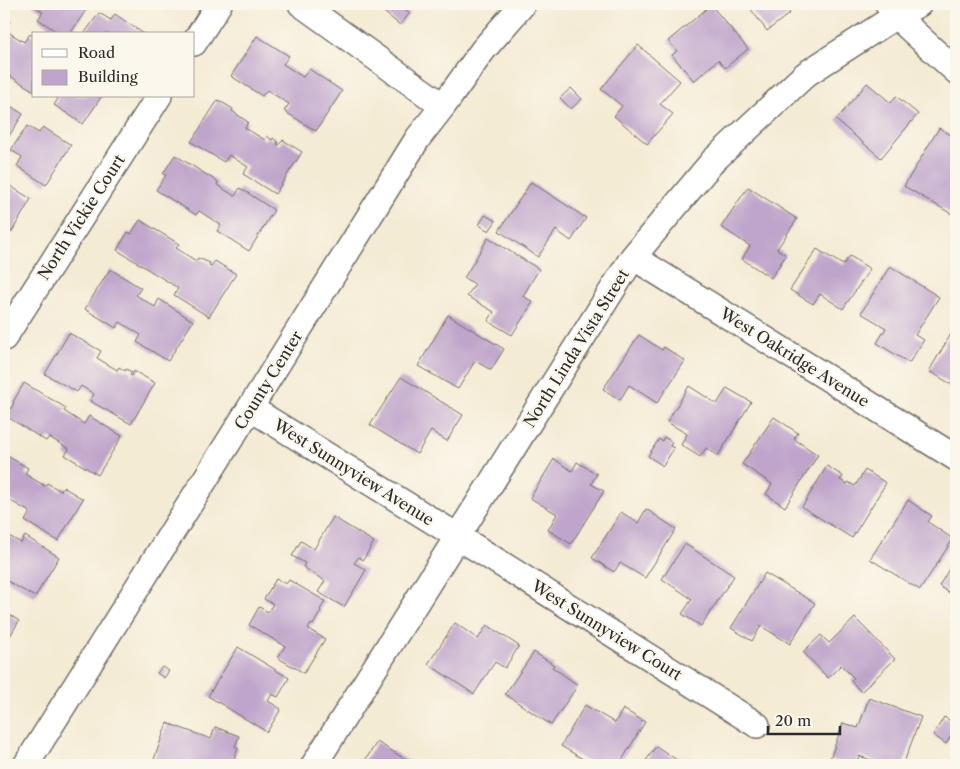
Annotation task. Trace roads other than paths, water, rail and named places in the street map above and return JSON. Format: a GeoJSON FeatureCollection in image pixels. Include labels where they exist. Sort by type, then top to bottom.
{"type":"FeatureCollection","features":[{"type":"Feature","properties":{"kind":"street"},"geometry":{"type":"LineString","coordinates":[[195,41],[219,4]]}},
{"type":"Feature","properties":{"kind":"street"},"geometry":{"type":"LineString","coordinates":[[301,4],[443,106]]}},
{"type":"Feature","properties":{"kind":"street","name":"County Center"},"geometry":{"type":"LineString","coordinates":[[26,765],[418,138],[483,50],[523,4]]}},
{"type":"Feature","properties":{"kind":"street","name":"North Linda Vista Street"},"geometry":{"type":"LineString","coordinates":[[314,765],[633,257],[713,161],[806,74],[892,10],[918,4]]}},
{"type":"Feature","properties":{"kind":"street"},"geometry":{"type":"LineString","coordinates":[[892,10],[956,71]]}},
{"type":"Feature","properties":{"kind":"street","name":"North Vickie Court"},"geometry":{"type":"LineString","coordinates":[[4,338],[158,98]]}},
{"type":"Feature","properties":{"kind":"street","name":"West Oakridge Avenue"},"geometry":{"type":"LineString","coordinates":[[633,257],[956,458]]}},
{"type":"Feature","properties":{"kind":"street","name":"West Sunnyview Avenue"},"geometry":{"type":"LineString","coordinates":[[250,408],[457,536]]}},
{"type":"Feature","properties":{"kind":"street","name":"West Sunnyview Court"},"geometry":{"type":"LineString","coordinates":[[457,536],[757,725]]}}]}
